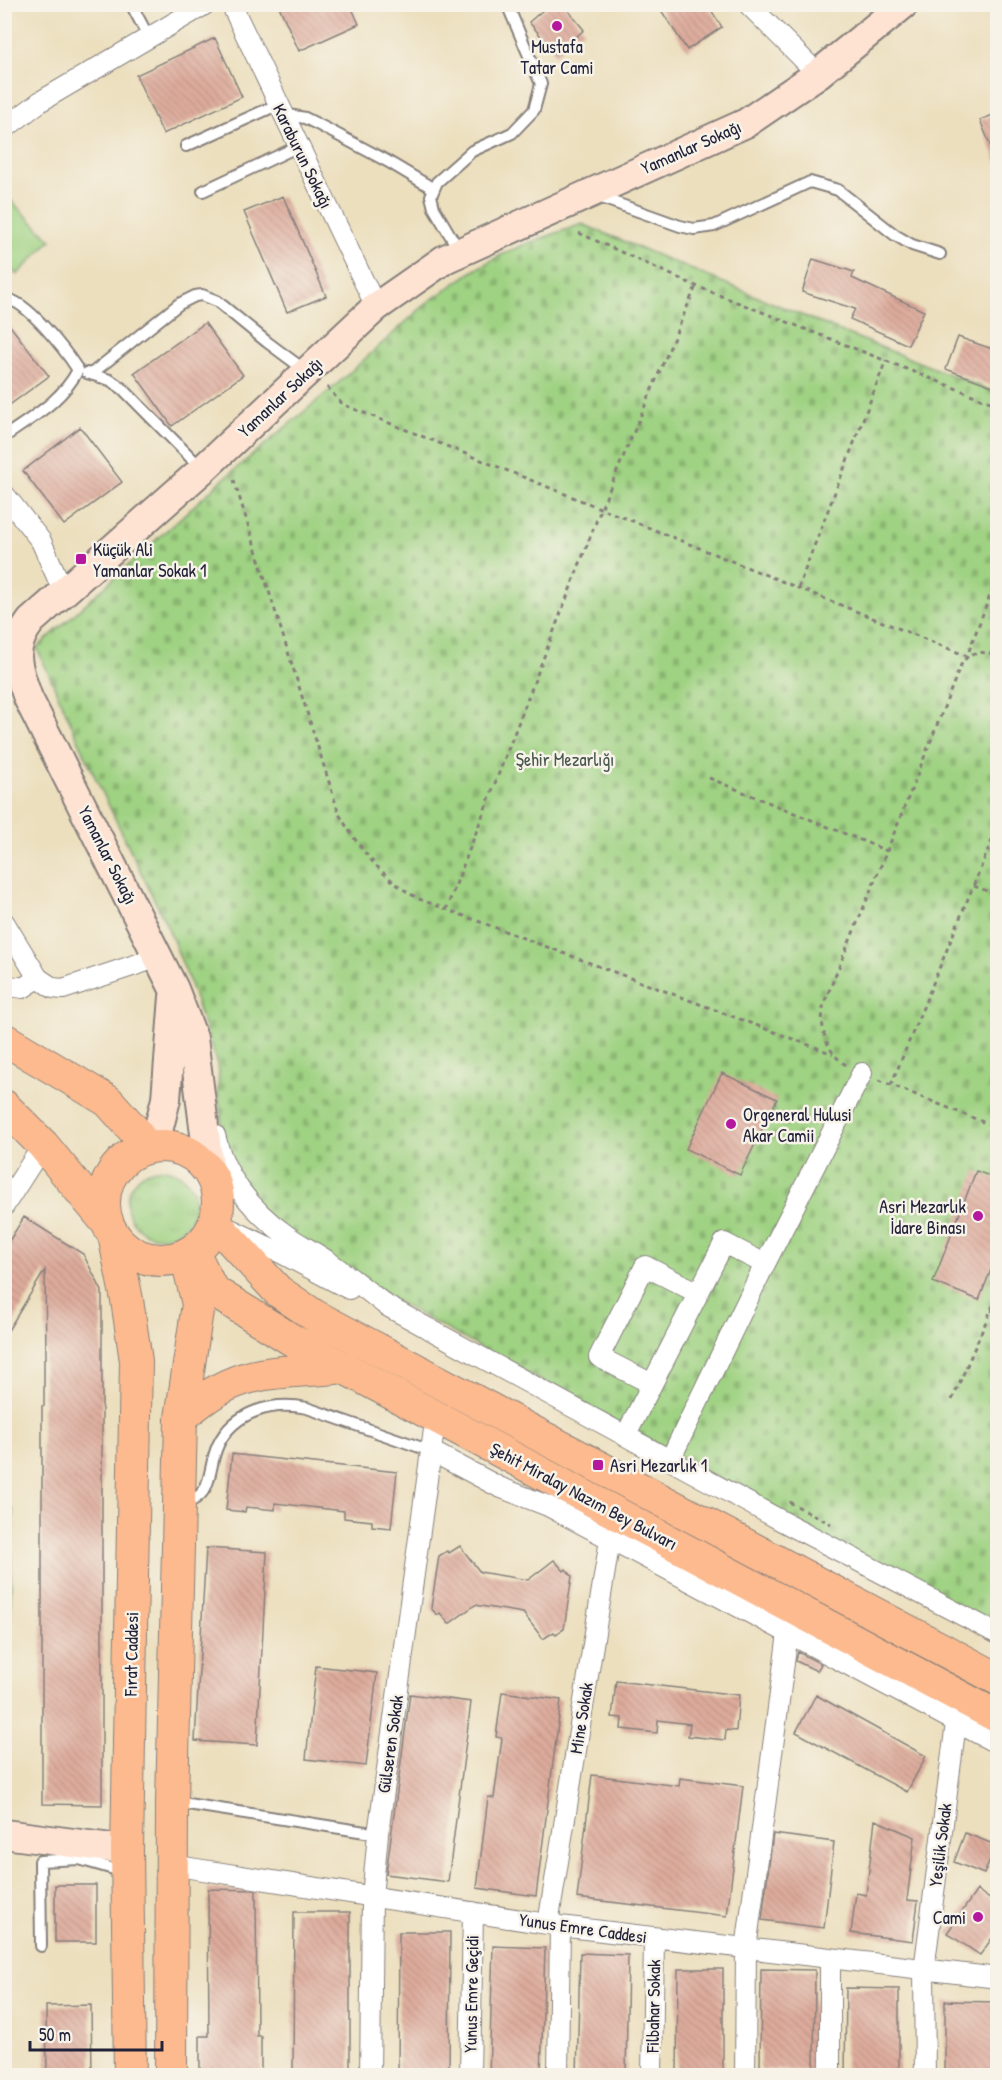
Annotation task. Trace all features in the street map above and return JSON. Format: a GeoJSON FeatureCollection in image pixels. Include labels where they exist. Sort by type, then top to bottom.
{"type":"FeatureCollection","features":[{"type":"Feature","properties":{"kind":"main road"},"geometry":{"type":"LineString","coordinates":[[4,1039],[108,1101],[151,1147]]}},
{"type":"Feature","properties":{"kind":"main road"},"geometry":{"type":"LineString","coordinates":[[4,1106],[42,1145],[126,1249],[142,1257],[169,1260],[189,1253],[208,1236],[218,1209],[218,1194],[210,1174],[197,1159],[186,1152],[167,1147],[151,1147],[127,1157],[112,1174],[105,1194],[104,1209],[111,1229]]}},
{"type":"Feature","properties":{"kind":"main road","name":"Şehit Miralay Nazım Bey Bulvarı"},"geometry":{"type":"LineString","coordinates":[[215,1222],[278,1292],[315,1316],[998,1679]]}},
{"type":"Feature","properties":{"kind":"main road","name":"Fırat Caddesi"},"geometry":{"type":"LineString","coordinates":[[111,1229],[127,1300],[136,1361],[127,1862],[130,2076]]}},
{"type":"Feature","properties":{"kind":"main road"},"geometry":{"type":"LineString","coordinates":[[171,2076],[171,1865],[181,1418],[198,1304],[189,1253]]}},
{"type":"Feature","properties":{"kind":"main road","name":"Şehit Miralay Nazım Bey Bulvarı"},"geometry":{"type":"LineString","coordinates":[[189,1253],[211,1288],[218,1294],[292,1340],[436,1415],[612,1525],[998,1717]]}},
{"type":"Feature","properties":{"kind":"main road"},"geometry":{"type":"LineString","coordinates":[[181,1418],[221,1387],[254,1375],[344,1367]]}},
{"type":"Feature","properties":{"kind":"street"},"geometry":{"type":"LineString","coordinates":[[4,129],[41,101],[206,4]]}},
{"type":"Feature","properties":{"kind":"street","name":"Karaburun Sokağı"},"geometry":{"type":"LineString","coordinates":[[231,4],[376,307]]}},
{"type":"Feature","properties":{"kind":"street"},"geometry":{"type":"LineString","coordinates":[[748,4],[819,74]]}},
{"type":"Feature","properties":{"kind":"street","name":"Yamanlar Sokağı"},"geometry":{"type":"LineString","coordinates":[[210,1174],[193,1038],[159,957],[28,698],[10,649],[31,621],[202,470],[317,379],[376,307],[445,259],[746,123],[819,74],[904,4]]}},
{"type":"Feature","properties":{"kind":"street"},"geometry":{"type":"LineString","coordinates":[[4,494],[41,541],[64,593]]}},
{"type":"Feature","properties":{"kind":"street"},"geometry":{"type":"LineString","coordinates":[[4,922],[38,978],[53,988],[63,989],[159,957]]}},
{"type":"Feature","properties":{"kind":"street"},"geometry":{"type":"LineString","coordinates":[[4,985],[22,988],[38,978]]}},
{"type":"Feature","properties":{"kind":"street"},"geometry":{"type":"LineString","coordinates":[[151,1147],[166,1099],[174,989]]}},
{"type":"Feature","properties":{"kind":"street"},"geometry":{"type":"LineString","coordinates":[[670,1460],[765,1264],[862,1073]]}},
{"type":"Feature","properties":{"kind":"street"},"geometry":{"type":"LineString","coordinates":[[202,1107],[213,1124],[220,1156],[227,1169],[238,1187],[260,1212],[285,1234],[331,1263],[387,1306],[782,1521],[998,1634]]}},
{"type":"Feature","properties":{"kind":"street"},"geometry":{"type":"LineString","coordinates":[[4,1206],[42,1145]]}},
{"type":"Feature","properties":{"kind":"street"},"geometry":{"type":"LineString","coordinates":[[215,1222],[281,1253],[376,1303],[387,1306]]}},
{"type":"Feature","properties":{"kind":"street"},"geometry":{"type":"LineString","coordinates":[[626,1435],[724,1242],[765,1264]]}},
{"type":"Feature","properties":{"kind":"street"},"geometry":{"type":"LineString","coordinates":[[652,1384],[599,1357],[645,1266],[698,1293]]}},
{"type":"Feature","properties":{"kind":"street","name":"Gülseren Sokak"},"geometry":{"type":"LineString","coordinates":[[370,2076],[372,1897],[378,1834],[436,1415]]}},
{"type":"Feature","properties":{"kind":"street"},"geometry":{"type":"LineString","coordinates":[[431,1451],[499,1487],[548,1506],[612,1525],[788,1633],[998,1744]]}},
{"type":"Feature","properties":{"kind":"street","name":"Mine Sokak"},"geometry":{"type":"LineString","coordinates":[[558,2076],[554,1925],[612,1525]]}},
{"type":"Feature","properties":{"kind":"street"},"geometry":{"type":"LineString","coordinates":[[745,2076],[746,1949],[788,1633]]}},
{"type":"Feature","properties":{"kind":"street","name":"Yeşilik Sokak"},"geometry":{"type":"LineString","coordinates":[[925,2076],[924,1970],[956,1723]]}},
{"type":"Feature","properties":{"kind":"street"},"geometry":{"type":"LineString","coordinates":[[4,1834],[127,1862]]}},
{"type":"Feature","properties":{"kind":"street","name":"Yunus Emre Caddesi"},"geometry":{"type":"LineString","coordinates":[[171,1865],[554,1925],[998,1978]]}},
{"type":"Feature","properties":{"kind":"street","name":"Yunus Emre Geçidi"},"geometry":{"type":"LineString","coordinates":[[470,2076],[472,1912]]}},
{"type":"Feature","properties":{"kind":"street","name":"Filbahar Sokak"},"geometry":{"type":"LineString","coordinates":[[652,2076],[654,1937]]}},
{"type":"Feature","properties":{"kind":"street"},"geometry":{"type":"LineString","coordinates":[[830,1959],[830,2076]]}},
{"type":"Feature","properties":{"kind":"lane"},"geometry":{"type":"LineString","coordinates":[[131,4],[149,38]]}},
{"type":"Feature","properties":{"kind":"lane"},"geometry":{"type":"LineString","coordinates":[[460,252],[434,208],[431,196],[437,182],[472,151],[512,133],[534,110],[541,84],[507,4]]}},
{"type":"Feature","properties":{"kind":"lane"},"geometry":{"type":"LineString","coordinates":[[186,146],[281,109],[321,126],[434,189]]}},
{"type":"Feature","properties":{"kind":"lane"},"geometry":{"type":"LineString","coordinates":[[203,191],[299,147]]}},
{"type":"Feature","properties":{"kind":"lane"},"geometry":{"type":"LineString","coordinates":[[588,193],[694,229],[714,226],[810,182],[838,190],[895,235],[912,245],[940,254]]}},
{"type":"Feature","properties":{"kind":"lane"},"geometry":{"type":"LineString","coordinates":[[91,374],[179,304],[202,295],[217,301],[317,379]]}},
{"type":"Feature","properties":{"kind":"lane"},"geometry":{"type":"LineString","coordinates":[[4,299],[14,300],[24,306],[43,325],[78,370],[110,380],[123,389],[202,470]]}},
{"type":"Feature","properties":{"kind":"lane"},"geometry":{"type":"LineString","coordinates":[[4,437],[49,406],[72,382],[78,370]]}},
{"type":"Feature","properties":{"kind":"lane"},"geometry":{"type":"LineString","coordinates":[[179,1506],[197,1499],[206,1488],[217,1447],[228,1429],[244,1416],[274,1406],[294,1405],[307,1408],[431,1451]]}},
{"type":"Feature","properties":{"kind":"lane"},"geometry":{"type":"LineString","coordinates":[[172,1802],[378,1834]]}},
{"type":"Feature","properties":{"kind":"lane"},"geometry":{"type":"LineString","coordinates":[[41,1946],[40,1861],[78,1859],[127,1862]]}},
{"type":"Feature","properties":{"kind":"path"},"geometry":{"type":"LineString","coordinates":[[579,233],[696,286],[998,405]]}},
{"type":"Feature","properties":{"kind":"path"},"geometry":{"type":"LineString","coordinates":[[446,910],[601,509],[696,286]]}},
{"type":"Feature","properties":{"kind":"path"},"geometry":{"type":"LineString","coordinates":[[798,588],[886,360]]}},
{"type":"Feature","properties":{"kind":"path"},"geometry":{"type":"LineString","coordinates":[[317,379],[342,404],[967,657],[979,651],[998,654]]}},
{"type":"Feature","properties":{"kind":"path"},"geometry":{"type":"LineString","coordinates":[[234,480],[339,814],[360,848],[387,878],[419,899],[833,1053],[851,1069],[998,1128]]}},
{"type":"Feature","properties":{"kind":"path"},"geometry":{"type":"LineString","coordinates":[[833,1053],[823,1032],[824,1003],[960,667],[967,657],[998,574]]}},
{"type":"Feature","properties":{"kind":"path"},"geometry":{"type":"LineString","coordinates":[[709,778],[887,851]]}},
{"type":"Feature","properties":{"kind":"path"},"geometry":{"type":"LineString","coordinates":[[891,1085],[998,826]]}},
{"type":"Feature","properties":{"kind":"path"},"geometry":{"type":"LineString","coordinates":[[974,886],[998,895]]}},
{"type":"Feature","properties":{"kind":"path"},"geometry":{"type":"LineString","coordinates":[[952,1400],[998,1294]]}},
{"type":"Feature","properties":{"kind":"path"},"geometry":{"type":"LineString","coordinates":[[991,1310],[998,1313]]}},
{"type":"Feature","properties":{"kind":"green space"},"geometry":{"type":"Polygon","coordinates":[[[4,194],[51,240],[17,275],[5,263],[4,194]]]}},
{"type":"Feature","properties":{"kind":"green space","name":"Şehir Mezarlığı"},"geometry":{"type":"Polygon","coordinates":[[[582,224],[835,329],[997,393],[998,602],[992,617],[998,622],[997,1632],[308,1253],[254,1207],[224,1139],[218,1094],[219,1070],[187,975],[168,928],[96,779],[37,648],[220,482],[336,385],[428,302],[499,256],[582,224]]]}},
{"type":"Feature","properties":{"kind":"green space"},"geometry":{"type":"Polygon","coordinates":[[[161,1169],[174,1172],[185,1179],[192,1190],[195,1203],[192,1216],[185,1227],[174,1234],[161,1237],[148,1234],[137,1227],[130,1216],[127,1203],[130,1190],[137,1179],[148,1172],[161,1169]]]}},
{"type":"Feature","properties":{"kind":"green space"},"geometry":{"type":"Polygon","coordinates":[[[5,1506],[13,1509],[8,1710],[4,1708],[5,1506]]]}},
{"type":"Feature","properties":{"kind":"building"},"geometry":{"type":"Polygon","coordinates":[[[278,4],[350,4],[359,24],[299,51],[278,4]]]}},
{"type":"Feature","properties":{"kind":"building","name":"Mustafa Tatar Cami"},"geometry":{"type":"Polygon","coordinates":[[[550,4],[563,4],[584,30],[556,54],[529,22],[550,4]]]}},
{"type":"Feature","properties":{"kind":"building"},"geometry":{"type":"Polygon","coordinates":[[[657,4],[707,4],[722,27],[687,50],[657,4]]]}},
{"type":"Feature","properties":{"kind":"building"},"geometry":{"type":"Polygon","coordinates":[[[215,38],[242,97],[163,134],[136,75],[215,38]]]}},
{"type":"Feature","properties":{"kind":"building"},"geometry":{"type":"Polygon","coordinates":[[[998,113],[998,162],[997,162],[980,120],[998,113]]]}},
{"type":"Feature","properties":{"kind":"building"},"geometry":{"type":"Polygon","coordinates":[[[283,196],[326,296],[287,312],[244,212],[283,196]]]}},
{"type":"Feature","properties":{"kind":"building"},"geometry":{"type":"Polygon","coordinates":[[[813,259],[854,272],[852,278],[924,311],[908,345],[850,319],[855,309],[802,292],[813,259]]]}},
{"type":"Feature","properties":{"kind":"building"},"geometry":{"type":"Polygon","coordinates":[[[4,318],[49,376],[4,409],[4,318]]]}},
{"type":"Feature","properties":{"kind":"building"},"geometry":{"type":"Polygon","coordinates":[[[205,323],[243,375],[172,426],[134,373],[205,323]]]}},
{"type":"Feature","properties":{"kind":"building"},"geometry":{"type":"Polygon","coordinates":[[[958,337],[998,351],[998,388],[946,369],[958,337]]]}},
{"type":"Feature","properties":{"kind":"building"},"geometry":{"type":"Polygon","coordinates":[[[80,427],[122,482],[64,525],[23,471],[80,427]]]}},
{"type":"Feature","properties":{"kind":"building","name":"Orgeneral Hulusi Akar Camii"},"geometry":{"type":"Polygon","coordinates":[[[722,1073],[777,1099],[740,1175],[686,1149],[722,1073]]]}},
{"type":"Feature","properties":{"kind":"building","name":"Asri Mezarlık İdare Binası"},"geometry":{"type":"Polygon","coordinates":[[[976,1171],[998,1179],[998,1252],[979,1300],[933,1282],[976,1171]]]}},
{"type":"Feature","properties":{"kind":"building"},"geometry":{"type":"Polygon","coordinates":[[[24,1217],[83,1254],[102,1291],[102,1805],[42,1804],[42,1406],[44,1406],[44,1359],[46,1359],[45,1270],[4,1337],[4,1249],[24,1217]]]}},
{"type":"Feature","properties":{"kind":"building"},"geometry":{"type":"Polygon","coordinates":[[[232,1454],[397,1472],[391,1528],[372,1526],[372,1521],[344,1518],[344,1511],[275,1503],[275,1510],[246,1507],[245,1512],[226,1510],[232,1454]]]}},
{"type":"Feature","properties":{"kind":"building"},"geometry":{"type":"Polygon","coordinates":[[[460,1546],[480,1572],[528,1580],[554,1560],[564,1571],[566,1569],[572,1576],[564,1629],[543,1639],[523,1613],[475,1605],[449,1624],[440,1613],[437,1615],[431,1608],[439,1556],[460,1546]]]}},
{"type":"Feature","properties":{"kind":"building"},"geometry":{"type":"Polygon","coordinates":[[[206,1548],[267,1552],[257,1745],[195,1741],[206,1548]]]}},
{"type":"Feature","properties":{"kind":"building"},"geometry":{"type":"Polygon","coordinates":[[[798,1652],[821,1664],[817,1671],[796,1661],[798,1652]]]}},
{"type":"Feature","properties":{"kind":"building"},"geometry":{"type":"Polygon","coordinates":[[[316,1666],[377,1673],[366,1766],[306,1759],[316,1666]]]}},
{"type":"Feature","properties":{"kind":"building"},"geometry":{"type":"Polygon","coordinates":[[[616,1681],[739,1695],[736,1731],[726,1730],[725,1740],[688,1736],[690,1724],[658,1720],[657,1733],[621,1729],[622,1718],[612,1717],[616,1681]]]}},
{"type":"Feature","properties":{"kind":"building"},"geometry":{"type":"Polygon","coordinates":[[[502,1692],[561,1700],[536,1896],[477,1888],[488,1797],[494,1798],[502,1738],[496,1737],[502,1692]]]}},
{"type":"Feature","properties":{"kind":"building"},"geometry":{"type":"Polygon","coordinates":[[[410,1694],[471,1702],[448,1882],[386,1874],[410,1694]]]}},
{"type":"Feature","properties":{"kind":"building"},"geometry":{"type":"Polygon","coordinates":[[[816,1695],[926,1756],[907,1792],[796,1732],[816,1695]]]}},
{"type":"Feature","properties":{"kind":"building"},"geometry":{"type":"Polygon","coordinates":[[[592,1775],[679,1786],[680,1778],[743,1786],[727,1916],[577,1898],[592,1775]]]}},
{"type":"Feature","properties":{"kind":"building"},"geometry":{"type":"Polygon","coordinates":[[[875,1820],[915,1837],[907,1900],[918,1901],[913,1941],[851,1933],[856,1893],[866,1895],[875,1820]]]}},
{"type":"Feature","properties":{"kind":"building"},"geometry":{"type":"Polygon","coordinates":[[[965,1833],[996,1845],[984,1874],[954,1862],[965,1833]]]}},
{"type":"Feature","properties":{"kind":"building"},"geometry":{"type":"Polygon","coordinates":[[[773,1834],[834,1842],[824,1928],[762,1920],[773,1834]]]}},
{"type":"Feature","properties":{"kind":"building"},"geometry":{"type":"Polygon","coordinates":[[[55,1885],[96,1885],[96,1942],[55,1942],[55,1885]]]}},
{"type":"Feature","properties":{"kind":"building"},"geometry":{"type":"Polygon","coordinates":[[[208,1889],[256,1890],[257,2036],[261,2036],[261,2075],[200,2075],[200,2036],[209,2036],[208,1889]]]}},
{"type":"Feature","properties":{"kind":"building","name":"Cami"},"geometry":{"type":"Polygon","coordinates":[[[977,1890],[998,1905],[998,1930],[980,1955],[947,1933],[977,1890]]]}},
{"type":"Feature","properties":{"kind":"building"},"geometry":{"type":"Polygon","coordinates":[[[294,1912],[350,1912],[350,2075],[293,2075],[294,1912]]]}},
{"type":"Feature","properties":{"kind":"building"},"geometry":{"type":"Polygon","coordinates":[[[399,1932],[450,1932],[449,2076],[398,2076],[399,1932]]]}},
{"type":"Feature","properties":{"kind":"building"},"geometry":{"type":"Polygon","coordinates":[[[493,1946],[545,1948],[541,2076],[489,2076],[493,1946]]]}},
{"type":"Feature","properties":{"kind":"building"},"geometry":{"type":"Polygon","coordinates":[[[580,1953],[628,1955],[626,2076],[577,2076],[580,1953]]]}},
{"type":"Feature","properties":{"kind":"building"},"geometry":{"type":"Polygon","coordinates":[[[678,1969],[723,1969],[723,2076],[677,2076],[678,1969]]]}},
{"type":"Feature","properties":{"kind":"building"},"geometry":{"type":"Polygon","coordinates":[[[761,1969],[815,1970],[814,2071],[760,2070],[761,1969]]]}},
{"type":"Feature","properties":{"kind":"building"},"geometry":{"type":"Polygon","coordinates":[[[846,1988],[899,1989],[899,2076],[845,2076],[846,1988]]]}},
{"type":"Feature","properties":{"kind":"building"},"geometry":{"type":"Polygon","coordinates":[[[945,2001],[998,2002],[998,2076],[945,2076],[945,2001]]]}},
{"type":"Feature","properties":{"kind":"building"},"geometry":{"type":"Polygon","coordinates":[[[91,2005],[92,2076],[47,2076],[46,2006],[91,2005]]]}},
{"type":"Feature","properties":{"kind":"place","name":"Mustafa Tatar Cami"},"geometry":{"type":"Point","coordinates":[557,26]}},
{"type":"Feature","properties":{"kind":"place","name":"Küçük Ali Yamanlar Sokak 1"},"geometry":{"type":"Point","coordinates":[81,559]}},
{"type":"Feature","properties":{"kind":"place","name":"Orgeneral Hulusi Akar Camii"},"geometry":{"type":"Point","coordinates":[731,1124]}},
{"type":"Feature","properties":{"kind":"place","name":"Asri Mezarlık İdare Binası"},"geometry":{"type":"Point","coordinates":[978,1216]}},
{"type":"Feature","properties":{"kind":"place","name":"Asri Mezarlık 1"},"geometry":{"type":"Point","coordinates":[598,1465]}},
{"type":"Feature","properties":{"kind":"place","name":"Cami"},"geometry":{"type":"Point","coordinates":[978,1917]}}]}
